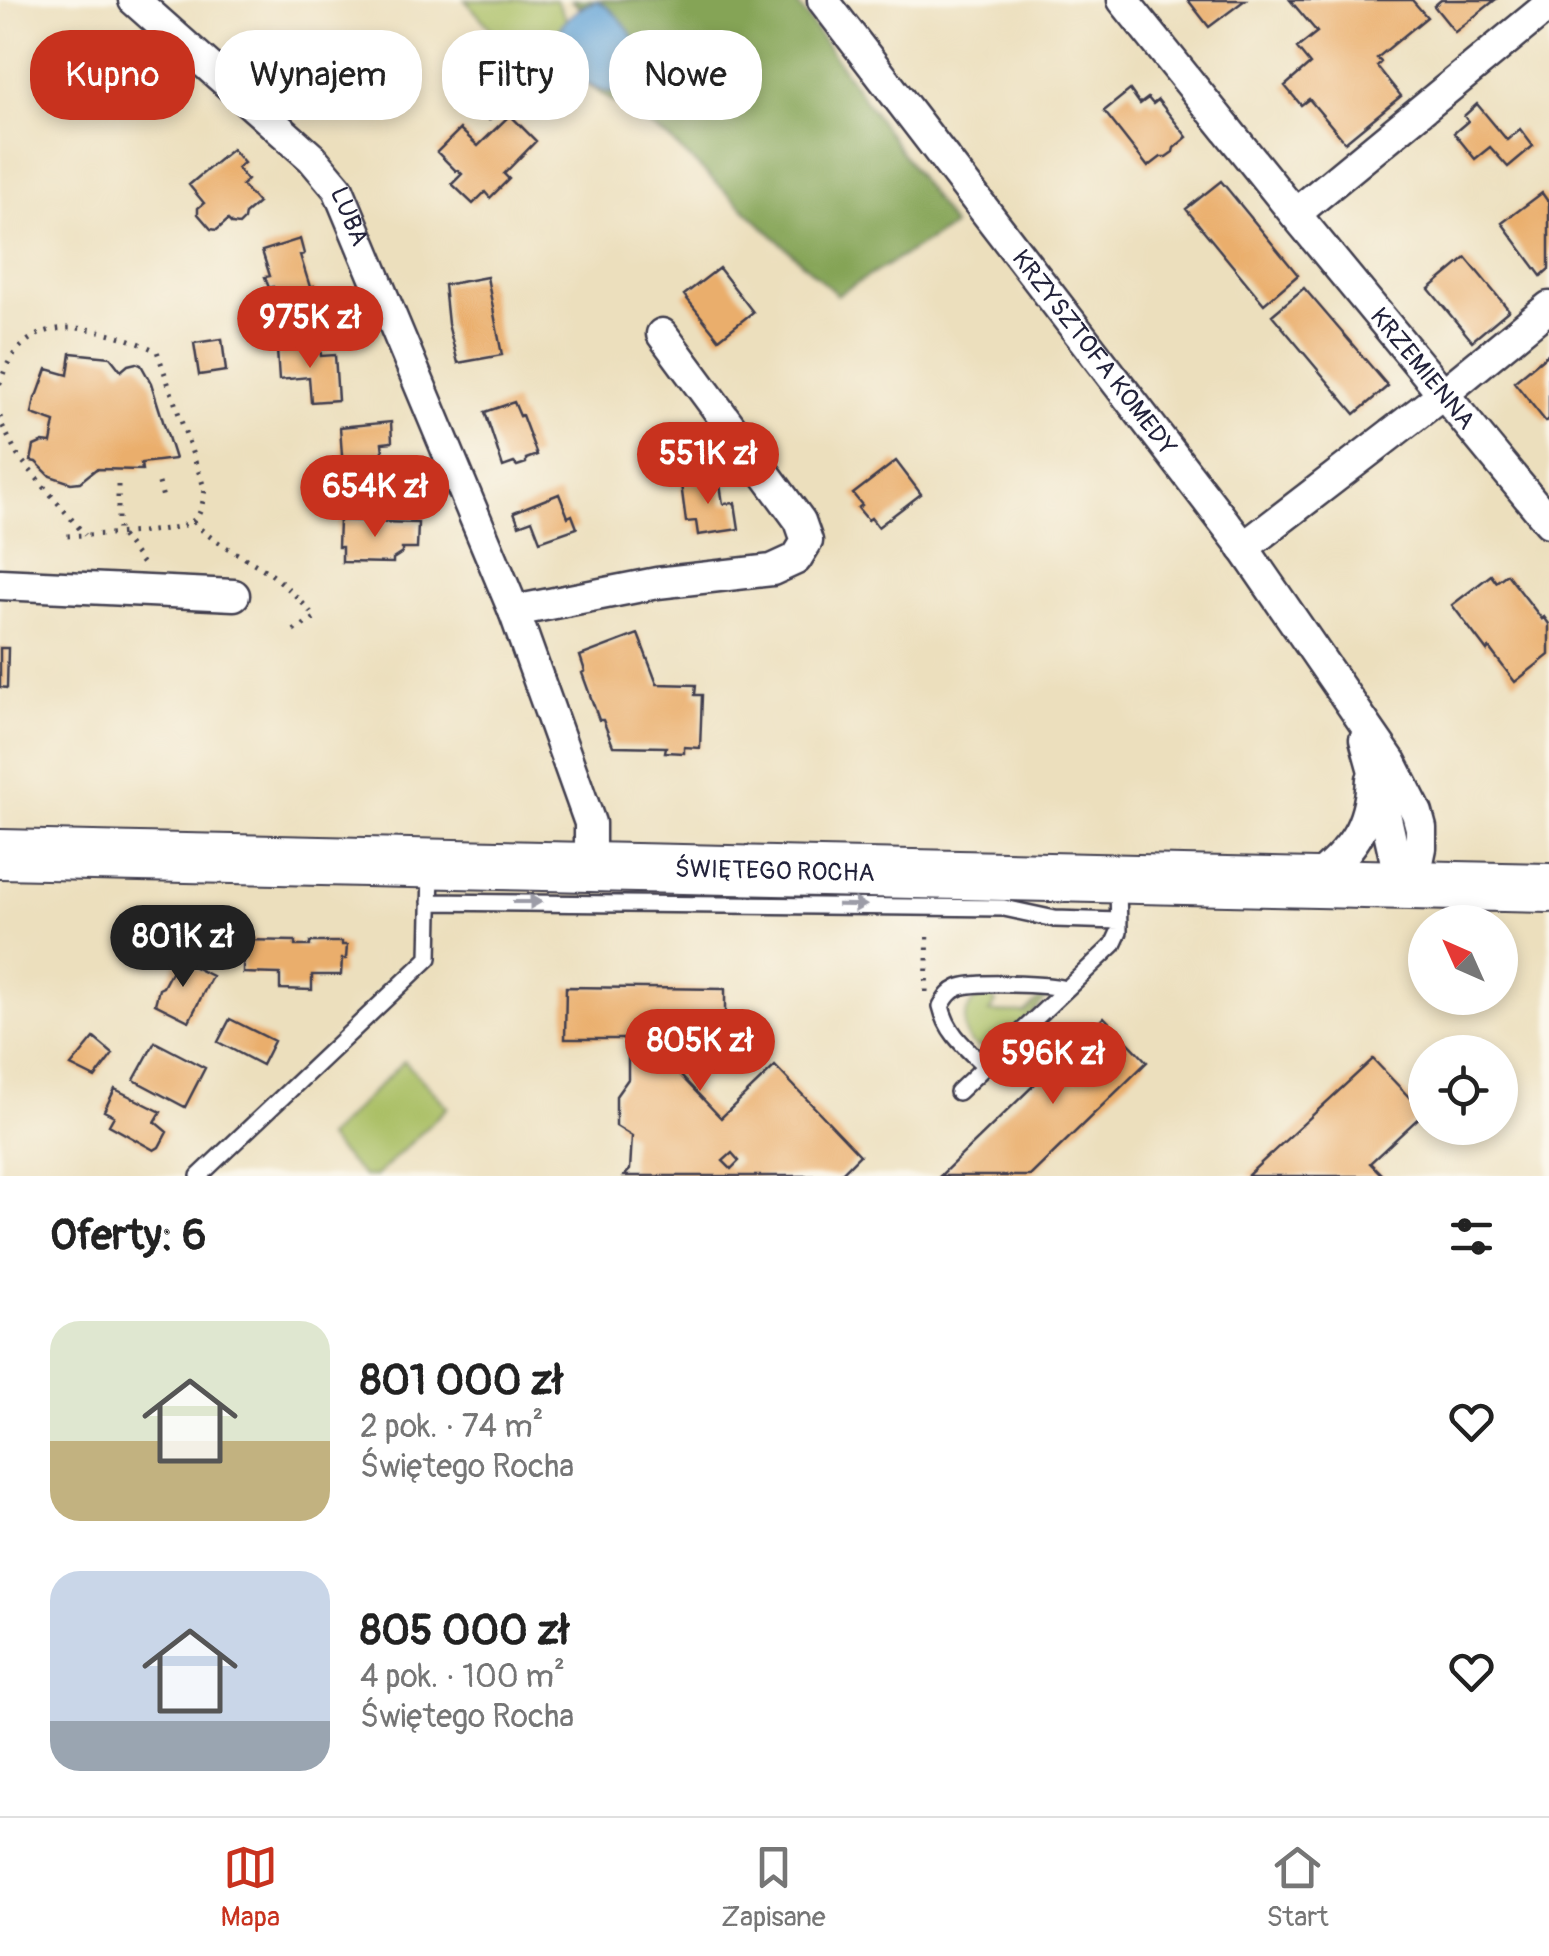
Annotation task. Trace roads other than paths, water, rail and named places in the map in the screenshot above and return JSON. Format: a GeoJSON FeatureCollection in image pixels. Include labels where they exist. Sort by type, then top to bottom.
{"type":"FeatureCollection","features":[{"type":"Feature","properties":{"kind":"main road","name":"ŚWIĘTEGO ROCHA"},"geometry":{"type":"LineString","coordinates":[[0,854],[430,883],[590,869],[1118,900],[1312,884],[1549,888]]}},
{"type":"Feature","properties":{"kind":"street","name":"LUBA"},"geometry":{"type":"LineString","coordinates":[[134,0],[312,158],[338,188],[514,610],[590,822],[590,869]]}},
{"type":"Feature","properties":{"kind":"street","name":"KRZYSZTOFA KOMEDY"},"geometry":{"type":"LineString","coordinates":[[823,0],[1243,548],[1358,712],[1402,781],[1421,828],[1438,856],[1464,886]]}},
{"type":"Feature","properties":{"kind":"street","name":"KRZEMIENNA"},"geometry":{"type":"LineString","coordinates":[[1123,0],[1549,522]]}},
{"type":"Feature","properties":{"kind":"street"},"geometry":{"type":"LineString","coordinates":[[1295,214],[1549,5]]}},
{"type":"Feature","properties":{"kind":"street"},"geometry":{"type":"LineString","coordinates":[[1243,548],[1549,307]]}},
{"type":"Feature","properties":{"kind":"street"},"geometry":{"type":"LineString","coordinates":[[514,610],[656,583],[772,570],[796,559],[807,541],[790,506],[662,334]]}},
{"type":"Feature","properties":{"kind":"street"},"geometry":{"type":"LineString","coordinates":[[0,584],[234,594]]}},
{"type":"Feature","properties":{"kind":"street","name":"KRZYSZTOFA KOMEDY"},"geometry":{"type":"LineString","coordinates":[[1358,712],[1397,866],[1409,886]]}},
{"type":"Feature","properties":{"kind":"street","name":"KRZYSZTOFA KOMEDY"},"geometry":{"type":"LineString","coordinates":[[1312,884],[1355,842],[1363,827],[1372,792],[1373,766]]}},
{"type":"Feature","properties":{"kind":"street","name":"KRZYSZTOFA KOMEDY"},"geometry":{"type":"LineString","coordinates":[[1409,886],[1422,848],[1421,828]]}},
{"type":"Feature","properties":{"kind":"lane"},"geometry":{"type":"LineString","coordinates":[[199,1176],[429,958],[430,883],[1004,908],[1055,919],[1118,900],[1119,932],[1112,945],[958,1092]]}},
{"type":"Feature","properties":{"kind":"lane"},"geometry":{"type":"LineString","coordinates":[[985,1066],[944,1022],[941,1006],[948,994],[961,986],[1051,985],[1065,990]]}},
{"type":"Feature","properties":{"kind":"water"},"geometry":{"type":"Polygon","coordinates":[[[597,1],[629,30],[609,30],[609,92],[589,84],[589,30],[559,30],[578,10],[597,1]]]}}]}
